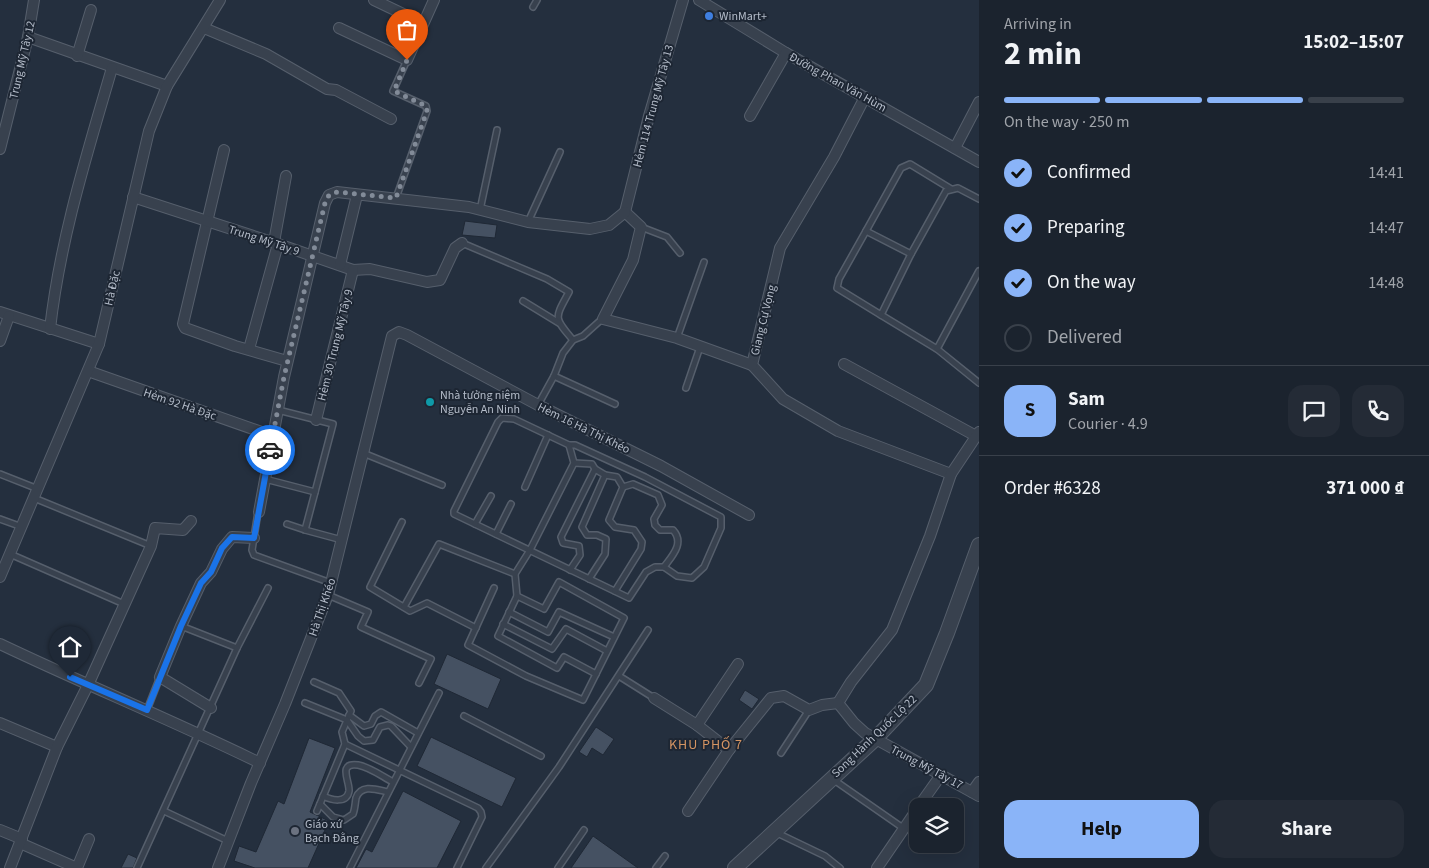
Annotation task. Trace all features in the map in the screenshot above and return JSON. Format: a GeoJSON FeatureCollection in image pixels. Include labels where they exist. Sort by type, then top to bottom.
{"type":"FeatureCollection","features":[{"type":"Feature","properties":{"kind":"street","name":"Trung Mỹ Tây 12"},"geometry":{"type":"LineString","coordinates":[[0,149],[28,38],[34,0]]}},
{"type":"Feature","properties":{"kind":"street","name":"Hà Đặc"},"geometry":{"type":"LineString","coordinates":[[0,577],[2,565],[10,554],[22,527],[98,344],[149,131],[167,86],[220,0]]}},
{"type":"Feature","properties":{"kind":"street"},"geometry":{"type":"LineString","coordinates":[[374,0],[422,23]]}},
{"type":"Feature","properties":{"kind":"street"},"geometry":{"type":"LineString","coordinates":[[339,28],[407,60],[422,23],[434,0]]}},
{"type":"Feature","properties":{"kind":"street","name":"Hẻm 114 Trung Mỹ Tây 13"},"geometry":{"type":"LineString","coordinates":[[625,212],[649,116],[683,0]]}},
{"type":"Feature","properties":{"kind":"street","name":"Đường Phan Văn Hùm"},"geometry":{"type":"LineString","coordinates":[[699,0],[786,53],[979,162]]}},
{"type":"Feature","properties":{"kind":"street"},"geometry":{"type":"LineString","coordinates":[[78,56],[91,10]]}},
{"type":"Feature","properties":{"kind":"street"},"geometry":{"type":"LineString","coordinates":[[204,28],[266,54],[327,89],[336,90],[391,119]]}},
{"type":"Feature","properties":{"kind":"street"},"geometry":{"type":"LineString","coordinates":[[28,38],[167,86]]}},
{"type":"Feature","properties":{"kind":"street"},"geometry":{"type":"LineString","coordinates":[[750,116],[786,53]]}},
{"type":"Feature","properties":{"kind":"street"},"geometry":{"type":"LineString","coordinates":[[50,328],[54,290],[75,193],[112,68]]}},
{"type":"Feature","properties":{"kind":"street","name":"Giang Cự Vọng"},"geometry":{"type":"LineString","coordinates":[[865,97],[834,157],[780,248],[752,365],[783,399],[838,430],[951,474]]}},
{"type":"Feature","properties":{"kind":"street"},"geometry":{"type":"LineString","coordinates":[[955,148],[979,102]]}},
{"type":"Feature","properties":{"kind":"street"},"geometry":{"type":"LineString","coordinates":[[224,150],[183,324],[185,328],[235,346],[287,361]]}},
{"type":"Feature","properties":{"kind":"street"},"geometry":{"type":"LineString","coordinates":[[249,349],[276,243],[286,176]]}},
{"type":"Feature","properties":{"kind":"street"},"geometry":{"type":"LineString","coordinates":[[258,512],[287,361],[325,203],[329,195],[337,192],[480,210],[528,222],[590,229],[609,225],[625,212],[641,228],[633,260],[603,318],[677,338],[752,365]]}},
{"type":"Feature","properties":{"kind":"street"},"geometry":{"type":"LineString","coordinates":[[340,265],[357,195]]}},
{"type":"Feature","properties":{"kind":"street","name":"Trung Mỹ Tây 9"},"geometry":{"type":"LineString","coordinates":[[133,197],[354,270],[370,269],[427,282],[440,280],[455,248],[462,243]]}},
{"type":"Feature","properties":{"kind":"street","name":"Hẻm 30 Trung Mỹ Tây 9"},"geometry":{"type":"LineString","coordinates":[[316,420],[354,270]]}},
{"type":"Feature","properties":{"kind":"street"},"geometry":{"type":"LineString","coordinates":[[0,341],[5,314],[98,344]]}},
{"type":"Feature","properties":{"kind":"street","name":"Hẻm 16 Hà Thị Khéo"},"geometry":{"type":"LineString","coordinates":[[392,336],[399,332],[408,335],[538,406],[661,466],[749,514]]}},
{"type":"Feature","properties":{"kind":"street","name":"Hà Thị Khéo"},"geometry":{"type":"LineString","coordinates":[[218,868],[328,594],[392,336]]}},
{"type":"Feature","properties":{"kind":"street"},"geometry":{"type":"LineString","coordinates":[[838,703],[851,682],[892,630],[930,536],[951,474],[977,434],[844,364]]}},
{"type":"Feature","properties":{"kind":"street","name":"Hẻm 92 Hà Đặc"},"geometry":{"type":"LineString","coordinates":[[88,371],[273,436]]}},
{"type":"Feature","properties":{"kind":"street"},"geometry":{"type":"LineString","coordinates":[[10,868],[57,747],[88,686],[151,546],[155,528],[184,530],[191,521]]}},
{"type":"Feature","properties":{"kind":"street"},"geometry":{"type":"LineString","coordinates":[[211,708],[160,677],[201,583],[211,572],[222,548],[232,537],[254,538]]}},
{"type":"Feature","properties":{"kind":"street","name":"Song Hành Quốc Lộ 22"},"geometry":{"type":"LineString","coordinates":[[742,866],[774,832],[875,739],[926,685],[978,549]]}},
{"type":"Feature","properties":{"kind":"street"},"geometry":{"type":"LineString","coordinates":[[0,644],[88,686],[200,733],[260,763]]}},
{"type":"Feature","properties":{"kind":"street"},"geometry":{"type":"LineString","coordinates":[[697,725],[738,664]]}},
{"type":"Feature","properties":{"kind":"street"},"geometry":{"type":"LineString","coordinates":[[688,811],[729,750],[771,698],[784,696],[810,710],[822,705],[838,703]]}},
{"type":"Feature","properties":{"kind":"street"},"geometry":{"type":"LineString","coordinates":[[654,698],[697,725],[729,750]]}},
{"type":"Feature","properties":{"kind":"street"},"geometry":{"type":"LineString","coordinates":[[838,703],[854,723],[875,739]]}},
{"type":"Feature","properties":{"kind":"street"},"geometry":{"type":"LineString","coordinates":[[0,723],[57,747]]}},
{"type":"Feature","properties":{"kind":"street","name":"Trung Mỹ Tây 17"},"geometry":{"type":"LineString","coordinates":[[875,739],[976,794]]}},
{"type":"Feature","properties":{"kind":"street"},"geometry":{"type":"LineString","coordinates":[[924,798],[941,775]]}},
{"type":"Feature","properties":{"kind":"street"},"geometry":{"type":"LineString","coordinates":[[976,794],[979,782]]}},
{"type":"Feature","properties":{"kind":"street"},"geometry":{"type":"LineString","coordinates":[[877,868],[909,820]]}},
{"type":"Feature","properties":{"kind":"street"},"geometry":{"type":"LineString","coordinates":[[0,830],[77,868],[89,839]]}},
{"type":"Feature","properties":{"kind":"lane"},"geometry":{"type":"LineString","coordinates":[[533,8],[537,0]]}},
{"type":"Feature","properties":{"kind":"lane"},"geometry":{"type":"LineString","coordinates":[[396,198],[427,111],[426,106],[422,102],[394,91],[407,60]]}},
{"type":"Feature","properties":{"kind":"lane"},"geometry":{"type":"LineString","coordinates":[[480,210],[497,130]]}},
{"type":"Feature","properties":{"kind":"lane"},"geometry":{"type":"LineString","coordinates":[[528,222],[560,152]]}},
{"type":"Feature","properties":{"kind":"lane"},"geometry":{"type":"LineString","coordinates":[[951,189],[910,164],[900,168],[840,279],[837,288],[937,349],[979,383]]}},
{"type":"Feature","properties":{"kind":"lane"},"geometry":{"type":"LineString","coordinates":[[881,315],[911,254],[946,191],[958,188],[979,199]]}},
{"type":"Feature","properties":{"kind":"lane"},"geometry":{"type":"LineString","coordinates":[[641,228],[667,237],[680,253]]}},
{"type":"Feature","properties":{"kind":"lane"},"geometry":{"type":"LineString","coordinates":[[866,231],[911,254]]}},
{"type":"Feature","properties":{"kind":"lane","name":"Trung Mỹ Tây 9"},"geometry":{"type":"LineString","coordinates":[[462,243],[547,279],[569,292],[558,312],[559,323]]}},
{"type":"Feature","properties":{"kind":"lane"},"geometry":{"type":"LineString","coordinates":[[677,338],[704,262]]}},
{"type":"Feature","properties":{"kind":"lane"},"geometry":{"type":"LineString","coordinates":[[937,349],[979,271]]}},
{"type":"Feature","properties":{"kind":"lane"},"geometry":{"type":"LineString","coordinates":[[523,301],[559,323],[573,340]]}},
{"type":"Feature","properties":{"kind":"lane"},"geometry":{"type":"LineString","coordinates":[[538,406],[554,376],[563,353],[573,340],[583,336],[603,318]]}},
{"type":"Feature","properties":{"kind":"lane"},"geometry":{"type":"LineString","coordinates":[[686,388],[700,346]]}},
{"type":"Feature","properties":{"kind":"lane"},"geometry":{"type":"LineString","coordinates":[[554,376],[615,404]]}},
{"type":"Feature","properties":{"kind":"lane"},"geometry":{"type":"LineString","coordinates":[[278,410],[334,424],[305,530]]}},
{"type":"Feature","properties":{"kind":"lane"},"geometry":{"type":"LineString","coordinates":[[502,418],[514,419],[548,435],[570,445],[575,445],[636,473],[721,517],[721,528],[704,568],[692,578],[677,576],[664,567],[655,567],[646,572],[628,598],[454,514],[498,422],[502,418]]}},
{"type":"Feature","properties":{"kind":"lane"},"geometry":{"type":"LineString","coordinates":[[525,487],[548,435]]}},
{"type":"Feature","properties":{"kind":"lane"},"geometry":{"type":"LineString","coordinates":[[570,445],[574,463],[530,550],[515,574],[517,596],[498,636],[557,668],[564,657],[596,674]]}},
{"type":"Feature","properties":{"kind":"lane"},"geometry":{"type":"LineString","coordinates":[[363,453],[442,485]]}},
{"type":"Feature","properties":{"kind":"lane"},"geometry":{"type":"LineString","coordinates":[[574,463],[592,464],[595,469],[605,475],[617,477],[623,487]]}},
{"type":"Feature","properties":{"kind":"lane"},"geometry":{"type":"LineString","coordinates":[[570,570],[580,555],[579,546],[563,543],[561,537],[595,469]]}},
{"type":"Feature","properties":{"kind":"lane"},"geometry":{"type":"LineString","coordinates":[[0,474],[36,493],[151,546]]}},
{"type":"Feature","properties":{"kind":"lane"},"geometry":{"type":"LineString","coordinates":[[589,579],[605,554],[606,540],[597,535],[587,535],[582,527],[605,475]]}},
{"type":"Feature","properties":{"kind":"lane"},"geometry":{"type":"LineString","coordinates":[[265,479],[315,492]]}},
{"type":"Feature","properties":{"kind":"lane"},"geometry":{"type":"LineString","coordinates":[[623,487],[633,484],[658,495],[662,505],[654,519],[655,525],[660,530],[673,530],[678,535],[678,546],[664,567]]}},
{"type":"Feature","properties":{"kind":"lane"},"geometry":{"type":"LineString","coordinates":[[615,591],[641,549],[642,542],[634,530],[615,527],[609,520],[623,487]]}},
{"type":"Feature","properties":{"kind":"lane"},"geometry":{"type":"LineString","coordinates":[[475,524],[491,496]]}},
{"type":"Feature","properties":{"kind":"lane"},"geometry":{"type":"LineString","coordinates":[[496,534],[510,504]]}},
{"type":"Feature","properties":{"kind":"lane"},"geometry":{"type":"LineString","coordinates":[[258,512],[252,550],[254,555],[331,583]]}},
{"type":"Feature","properties":{"kind":"lane"},"geometry":{"type":"LineString","coordinates":[[0,519],[22,527]]}},
{"type":"Feature","properties":{"kind":"lane"},"geometry":{"type":"LineString","coordinates":[[402,522],[370,587],[410,610],[427,603],[476,628]]}},
{"type":"Feature","properties":{"kind":"lane"},"geometry":{"type":"LineString","coordinates":[[287,524],[342,540]]}},
{"type":"Feature","properties":{"kind":"lane"},"geometry":{"type":"LineString","coordinates":[[404,607],[439,544],[515,574]]}},
{"type":"Feature","properties":{"kind":"lane"},"geometry":{"type":"LineString","coordinates":[[10,554],[125,604]]}},
{"type":"Feature","properties":{"kind":"lane"},"geometry":{"type":"LineString","coordinates":[[494,588],[468,645],[526,676],[582,700],[624,618],[559,582],[544,609],[517,596]]}},
{"type":"Feature","properties":{"kind":"lane"},"geometry":{"type":"LineString","coordinates":[[137,868],[237,648],[268,588]]}},
{"type":"Feature","properties":{"kind":"lane"},"geometry":{"type":"LineString","coordinates":[[328,594],[368,612],[361,627],[431,659],[419,683]]}},
{"type":"Feature","properties":{"kind":"lane"},"geometry":{"type":"LineString","coordinates":[[509,612],[548,632],[559,612],[614,637]]}},
{"type":"Feature","properties":{"kind":"lane"},"geometry":{"type":"LineString","coordinates":[[503,624],[552,649],[566,629],[607,651]]}},
{"type":"Feature","properties":{"kind":"lane"},"geometry":{"type":"LineString","coordinates":[[181,626],[237,648]]}},
{"type":"Feature","properties":{"kind":"lane"},"geometry":{"type":"LineString","coordinates":[[486,868],[559,767],[648,630]]}},
{"type":"Feature","properties":{"kind":"lane"},"geometry":{"type":"LineString","coordinates":[[619,676],[654,698]]}},
{"type":"Feature","properties":{"kind":"lane"},"geometry":{"type":"LineString","coordinates":[[147,710],[160,677]]}},
{"type":"Feature","properties":{"kind":"lane"},"geometry":{"type":"LineString","coordinates":[[314,682],[339,693],[351,711],[342,732],[345,744],[316,811]]}},
{"type":"Feature","properties":{"kind":"lane"},"geometry":{"type":"LineString","coordinates":[[350,868],[438,693]]}},
{"type":"Feature","properties":{"kind":"lane"},"geometry":{"type":"LineString","coordinates":[[305,703],[348,717],[364,726],[371,724],[375,716],[382,712],[418,733]]}},
{"type":"Feature","properties":{"kind":"lane"},"geometry":{"type":"LineString","coordinates":[[781,753],[810,710]]}},
{"type":"Feature","properties":{"kind":"lane"},"geometry":{"type":"LineString","coordinates":[[464,716],[541,756]]}},
{"type":"Feature","properties":{"kind":"lane"},"geometry":{"type":"LineString","coordinates":[[348,717],[358,736],[364,741],[373,740],[380,727],[388,725],[411,747]]}},
{"type":"Feature","properties":{"kind":"lane"},"geometry":{"type":"LineString","coordinates":[[345,744],[478,808],[482,817],[457,868]]}},
{"type":"Feature","properties":{"kind":"lane"},"geometry":{"type":"LineString","coordinates":[[323,796],[331,801],[346,796],[349,792],[346,771],[355,765],[393,782]]}},
{"type":"Feature","properties":{"kind":"lane"},"geometry":{"type":"LineString","coordinates":[[831,778],[904,828]]}},
{"type":"Feature","properties":{"kind":"lane"},"geometry":{"type":"LineString","coordinates":[[320,804],[333,817],[344,820],[353,814],[356,798],[364,789],[388,792]]}},
{"type":"Feature","properties":{"kind":"lane"},"geometry":{"type":"LineString","coordinates":[[164,811],[228,841]]}},
{"type":"Feature","properties":{"kind":"lane"},"geometry":{"type":"LineString","coordinates":[[558,868],[584,830]]}},
{"type":"Feature","properties":{"kind":"lane"},"geometry":{"type":"LineString","coordinates":[[774,832],[825,856],[840,868]]}},
{"type":"Feature","properties":{"kind":"lane"},"geometry":{"type":"LineString","coordinates":[[656,868],[665,856]]}},
{"type":"Feature","properties":{"kind":"building"},"geometry":{"type":"Polygon","coordinates":[[[465,221],[497,225],[495,238],[462,235],[465,221]]]}},
{"type":"Feature","properties":{"kind":"building"},"geometry":{"type":"Polygon","coordinates":[[[447,654],[501,679],[488,709],[434,684],[447,654]]]}},
{"type":"Feature","properties":{"kind":"building"},"geometry":{"type":"Polygon","coordinates":[[[745,690],[759,699],[752,709],[739,700],[745,690]]]}},
{"type":"Feature","properties":{"kind":"building"},"geometry":{"type":"Polygon","coordinates":[[[596,727],[614,739],[603,755],[592,748],[587,757],[579,752],[596,727]]]}},
{"type":"Feature","properties":{"kind":"building"},"geometry":{"type":"Polygon","coordinates":[[[431,737],[516,778],[502,807],[417,766],[431,737]]]}},
{"type":"Feature","properties":{"kind":"building"},"geometry":{"type":"Polygon","coordinates":[[[309,738],[335,748],[310,812],[329,821],[308,868],[255,868],[234,861],[239,846],[256,852],[278,801],[284,804],[309,738]]]}},
{"type":"Feature","properties":{"kind":"building"},"geometry":{"type":"Polygon","coordinates":[[[403,791],[461,821],[437,868],[356,868],[366,849],[372,852],[403,791]]]}},
{"type":"Feature","properties":{"kind":"building"},"geometry":{"type":"Polygon","coordinates":[[[593,836],[638,868],[571,868],[593,836]]]}},
{"type":"Feature","properties":{"kind":"building"},"geometry":{"type":"Polygon","coordinates":[[[128,854],[137,858],[133,868],[121,868],[128,854]]]}},
{"type":"Feature","properties":{"kind":"way so far"},"geometry":{"type":"LineString","coordinates":[[270,450],[284,377],[325,203],[329,195],[337,192],[396,198],[427,111],[426,106],[422,102],[395,93],[393,89],[407,60]]}},
{"type":"Feature","properties":{"kind":"place","name":"WinMart+"},"geometry":{"type":"Point","coordinates":[709,16]}},
{"type":"Feature","properties":{"kind":"place","name":"Nhà tưởng niệm Nguyễn An Ninh"},"geometry":{"type":"Point","coordinates":[430,402]}},
{"type":"Feature","properties":{"kind":"place","name":"Giáo xứ Bạch Đằng"},"geometry":{"type":"Point","coordinates":[295,831]}},
{"type":"Feature","properties":{"kind":"district","name":"KHU PHỐ 7"},"geometry":{"type":"Point","coordinates":[706,744]}},
{"type":"Feature","properties":{"kind":"route"},"geometry":{"type":"LineString","coordinates":[[70,677],[147,710],[181,626],[201,583],[211,572],[222,548],[232,537],[254,538],[270,450]]}}]}
